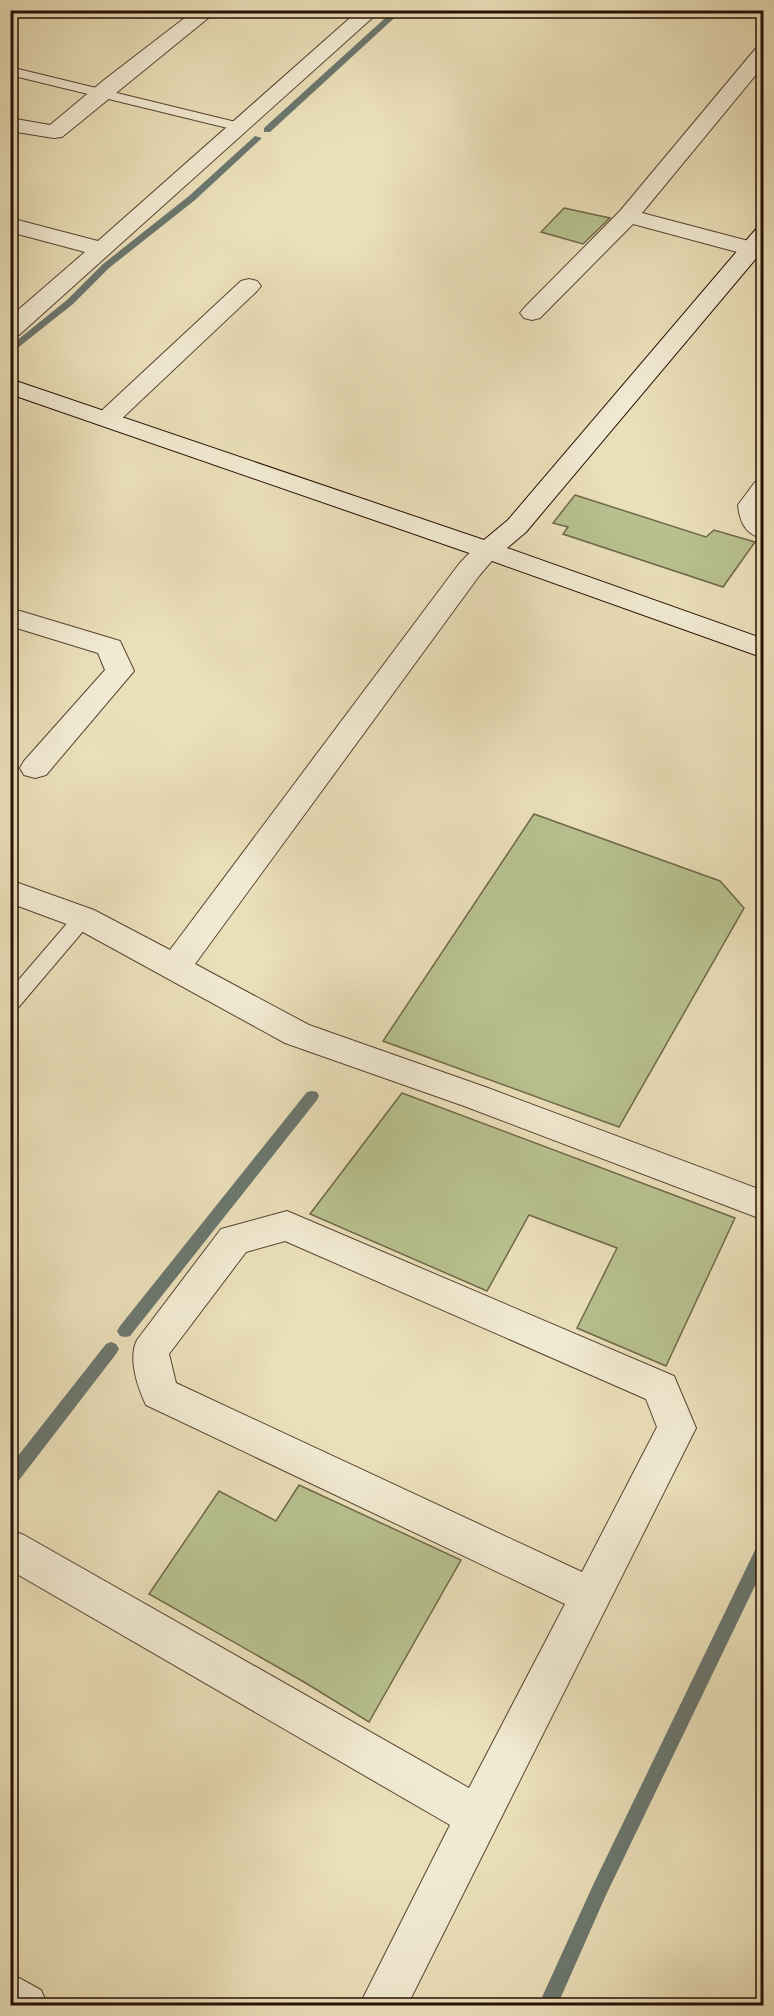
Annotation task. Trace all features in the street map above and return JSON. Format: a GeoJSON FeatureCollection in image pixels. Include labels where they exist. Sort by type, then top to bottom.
{"type":"FeatureCollection","features":[{"type":"Feature","properties":{"kind":"street"},"geometry":{"type":"LineString","coordinates":[[10,14],[15,10]]}},
{"type":"Feature","properties":{"kind":"street"},"geometry":{"type":"LineString","coordinates":[[10,124],[54,132],[208,10]]}},
{"type":"Feature","properties":{"kind":"street"},"geometry":{"type":"LineString","coordinates":[[10,330],[371,10]]}},
{"type":"Feature","properties":{"kind":"street"},"geometry":{"type":"LineString","coordinates":[[532,313],[628,216],[764,51]]}},
{"type":"Feature","properties":{"kind":"street"},"geometry":{"type":"LineString","coordinates":[[628,216],[751,249],[764,273]]}},
{"type":"Feature","properties":{"kind":"street"},"geometry":{"type":"LineString","coordinates":[[10,225],[102,249]]}},
{"type":"Feature","properties":{"kind":"street"},"geometry":{"type":"LineString","coordinates":[[175,967],[469,570],[488,550],[517,526],[751,249]]}},
{"type":"Feature","properties":{"kind":"street"},"geometry":{"type":"LineString","coordinates":[[107,419],[249,286]]}},
{"type":"Feature","properties":{"kind":"street"},"geometry":{"type":"LineString","coordinates":[[10,386],[488,550],[764,649]]}},
{"type":"Feature","properties":{"kind":"street"},"geometry":{"type":"LineString","coordinates":[[764,488],[751,505],[753,522],[764,531]]}},
{"type":"Feature","properties":{"kind":"street"},"geometry":{"type":"LineString","coordinates":[[10,617],[110,647],[120,671],[35,768]]}},
{"type":"Feature","properties":{"kind":"street"},"geometry":{"type":"LineString","coordinates":[[10,891],[83,918],[297,1034],[477,1097],[764,1206]]}},
{"type":"Feature","properties":{"kind":"street"},"geometry":{"type":"LineString","coordinates":[[382,2006],[677,1428],[661,1388],[287,1226],[234,1240],[150,1351],[159,1393],[591,1596]]}},
{"type":"Feature","properties":{"kind":"street"},"geometry":{"type":"LineString","coordinates":[[10,1548],[477,1816]]}},
{"type":"Feature","properties":{"kind":"street"},"geometry":{"type":"LineString","coordinates":[[10,1996],[25,2006]]}},
{"type":"Feature","properties":{"kind":"lane"},"geometry":{"type":"LineString","coordinates":[[10,72],[240,127]]}},
{"type":"Feature","properties":{"kind":"lane"},"geometry":{"type":"LineString","coordinates":[[10,1004],[83,918]]}},
{"type":"Feature","properties":{"kind":"green space"},"geometry":{"type":"Polygon","coordinates":[[[564,208],[610,218],[583,244],[541,232],[564,208]]]}},
{"type":"Feature","properties":{"kind":"green space"},"geometry":{"type":"Polygon","coordinates":[[[575,495],[706,537],[714,530],[755,542],[723,587],[563,534],[568,527],[553,523],[575,495]]]}},
{"type":"Feature","properties":{"kind":"green space"},"geometry":{"type":"Polygon","coordinates":[[[534,814],[720,881],[744,908],[619,1127],[383,1041],[534,814]]]}},
{"type":"Feature","properties":{"kind":"green space"},"geometry":{"type":"Polygon","coordinates":[[[402,1093],[735,1218],[666,1366],[577,1328],[617,1248],[529,1215],[487,1291],[310,1214],[402,1093]]]}},
{"type":"Feature","properties":{"kind":"green space"},"geometry":{"type":"Polygon","coordinates":[[[299,1485],[461,1560],[369,1722],[304,1682],[149,1594],[219,1491],[276,1521],[299,1485]]]}},
{"type":"Feature","properties":{"kind":"waterway"},"geometry":{"type":"LineString","coordinates":[[267,130],[399,10]]}},
{"type":"Feature","properties":{"kind":"waterway"},"geometry":{"type":"LineString","coordinates":[[10,351],[70,302],[106,266],[192,198],[258,138]]}},
{"type":"Feature","properties":{"kind":"waterway"},"geometry":{"type":"LineString","coordinates":[[125,1331],[312,1096]]}},
{"type":"Feature","properties":{"kind":"waterway"},"geometry":{"type":"LineString","coordinates":[[10,1479],[111,1349]]}},
{"type":"Feature","properties":{"kind":"waterway"},"geometry":{"type":"LineString","coordinates":[[547,2006],[600,1889],[764,1549]]}}]}
